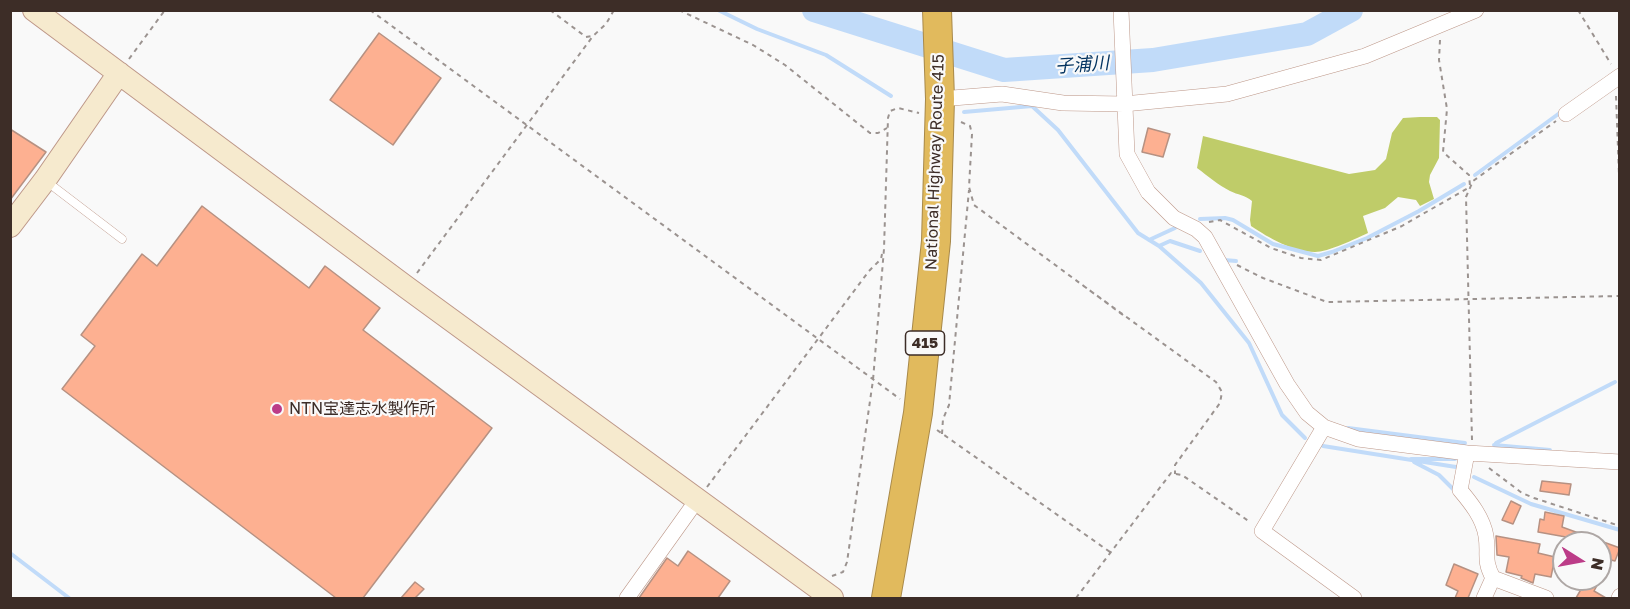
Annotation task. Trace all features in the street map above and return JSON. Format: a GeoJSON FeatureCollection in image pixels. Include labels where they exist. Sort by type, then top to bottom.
{"type":"FeatureCollection","features":[{"type":"Feature","properties":{"kind":"highway","name":"National Highway Route 415"},"geometry":{"type":"LineString","coordinates":[[886,598],[918,413],[936,241],[937,10]]}},
{"type":"Feature","properties":{"kind":"street"},"geometry":{"type":"LineString","coordinates":[[34,10],[406,287],[825,594]]}},
{"type":"Feature","properties":{"kind":"street"},"geometry":{"type":"LineString","coordinates":[[936,99],[1002,94],[1063,102],[1124,101],[1227,94],[1365,56],[1476,10]]}},
{"type":"Feature","properties":{"kind":"street"},"geometry":{"type":"LineString","coordinates":[[1117,12],[1127,154],[1148,192],[1174,218],[1196,229],[1204,237],[1287,384],[1307,413],[1324,427],[1358,439],[1469,453],[1620,462]]}},
{"type":"Feature","properties":{"kind":"street"},"geometry":{"type":"LineString","coordinates":[[10,226],[45,180],[119,72]]}},
{"type":"Feature","properties":{"kind":"street"},"geometry":{"type":"LineString","coordinates":[[1566,114],[1617,78]]}},
{"type":"Feature","properties":{"kind":"street"},"geometry":{"type":"LineString","coordinates":[[1324,427],[1262,531],[1354,598]]}},
{"type":"Feature","properties":{"kind":"street"},"geometry":{"type":"LineString","coordinates":[[1469,453],[1460,490],[1476,510],[1486,535],[1486,566],[1493,578],[1546,598]]}},
{"type":"Feature","properties":{"kind":"street"},"geometry":{"type":"LineString","coordinates":[[627,598],[698,500]]}},
{"type":"Feature","properties":{"kind":"street"},"geometry":{"type":"LineString","coordinates":[[1484,598],[1493,578]]}},
{"type":"Feature","properties":{"kind":"lane"},"geometry":{"type":"LineString","coordinates":[[45,180],[122,239]]}},
{"type":"Feature","properties":{"kind":"path"},"geometry":{"type":"LineString","coordinates":[[119,72],[165,10]]}},
{"type":"Feature","properties":{"kind":"path"},"geometry":{"type":"LineString","coordinates":[[370,10],[918,413]]}},
{"type":"Feature","properties":{"kind":"path"},"geometry":{"type":"LineString","coordinates":[[550,10],[586,37],[593,36]]}},
{"type":"Feature","properties":{"kind":"path"},"geometry":{"type":"LineString","coordinates":[[406,287],[593,36],[606,24],[614,10]]}},
{"type":"Feature","properties":{"kind":"path"},"geometry":{"type":"LineString","coordinates":[[679,10],[753,45],[785,65],[870,133],[878,133],[887,128]]}},
{"type":"Feature","properties":{"kind":"path"},"geometry":{"type":"LineString","coordinates":[[1053,10],[1117,12]]}},
{"type":"Feature","properties":{"kind":"path"},"geometry":{"type":"LineString","coordinates":[[1578,10],[1614,68],[1617,78],[1620,201]]}},
{"type":"Feature","properties":{"kind":"path"},"geometry":{"type":"LineString","coordinates":[[1439,27],[1439,60],[1447,109],[1443,152],[1469,175],[1466,197],[1469,453]]}},
{"type":"Feature","properties":{"kind":"path"},"geometry":{"type":"LineString","coordinates":[[825,594],[828,578],[843,572],[847,562],[873,380],[884,249],[887,128],[890,111],[936,99]]}},
{"type":"Feature","properties":{"kind":"path"},"geometry":{"type":"LineString","coordinates":[[1196,229],[1202,224],[1220,220],[1271,248],[1301,258],[1321,260],[1402,226],[1469,187],[1473,181],[1566,114]]}},
{"type":"Feature","properties":{"kind":"path"},"geometry":{"type":"LineString","coordinates":[[957,121],[970,126],[972,134],[949,405],[943,419],[942,434],[1110,552]]}},
{"type":"Feature","properties":{"kind":"path"},"geometry":{"type":"LineString","coordinates":[[969,190],[974,205],[1150,336],[1216,382],[1222,392],[1220,403],[1175,465],[1175,474]]}},
{"type":"Feature","properties":{"kind":"path"},"geometry":{"type":"LineString","coordinates":[[698,500],[869,271],[881,259],[884,249]]}},
{"type":"Feature","properties":{"kind":"path"},"geometry":{"type":"LineString","coordinates":[[1224,269],[1234,264],[1263,278],[1326,302],[1620,296]]}},
{"type":"Feature","properties":{"kind":"path"},"geometry":{"type":"LineString","coordinates":[[1081,284],[1122,315]]}},
{"type":"Feature","properties":{"kind":"path"},"geometry":{"type":"LineString","coordinates":[[1488,468],[1522,493],[1620,526]]}},
{"type":"Feature","properties":{"kind":"path"},"geometry":{"type":"LineString","coordinates":[[1076,598],[1171,473],[1182,475],[1262,531]]}},
{"type":"Feature","properties":{"kind":"green space"},"geometry":{"type":"Polygon","coordinates":[[[1437,117],[1440,120],[1439,158],[1429,182],[1434,199],[1420,206],[1416,200],[1398,197],[1385,208],[1363,216],[1368,233],[1327,250],[1315,252],[1298,250],[1273,240],[1251,226],[1252,201],[1226,189],[1197,168],[1203,136],[1349,174],[1375,170],[1386,159],[1392,133],[1403,118],[1437,117]]]}},
{"type":"Feature","properties":{"kind":"building"},"geometry":{"type":"Polygon","coordinates":[[[379,33],[441,78],[393,145],[330,100],[379,33]]]}},
{"type":"Feature","properties":{"kind":"building"},"geometry":{"type":"Polygon","coordinates":[[[1148,128],[1170,134],[1163,157],[1142,152],[1148,128]]]}},
{"type":"Feature","properties":{"kind":"building"},"geometry":{"type":"Polygon","coordinates":[[[10,129],[46,152],[10,200],[10,129]]]}},
{"type":"Feature","properties":{"kind":"building","name":"NTN宝達志水製作所"},"geometry":{"type":"Polygon","coordinates":[[[202,206],[309,288],[325,266],[380,308],[363,330],[492,428],[363,598],[336,598],[62,389],[95,346],[81,335],[142,254],[157,266],[202,206]]]}},
{"type":"Feature","properties":{"kind":"building"},"geometry":{"type":"Polygon","coordinates":[[[1542,481],[1571,484],[1569,495],[1540,491],[1542,481]]]}},
{"type":"Feature","properties":{"kind":"building"},"geometry":{"type":"Polygon","coordinates":[[[1511,501],[1521,506],[1513,524],[1502,520],[1511,501]]]}},
{"type":"Feature","properties":{"kind":"building"},"geometry":{"type":"Polygon","coordinates":[[[1545,512],[1564,516],[1562,527],[1573,531],[1552,531],[1552,534],[1538,532],[1540,519],[1544,520],[1545,512]]]}},
{"type":"Feature","properties":{"kind":"building"},"geometry":{"type":"Polygon","coordinates":[[[1496,536],[1540,544],[1538,553],[1552,556],[1551,577],[1535,574],[1533,583],[1521,578],[1522,576],[1506,572],[1509,557],[1497,555],[1496,536]]]}},
{"type":"Feature","properties":{"kind":"building"},"geometry":{"type":"Polygon","coordinates":[[[1612,545],[1620,548],[1615,561],[1612,560],[1612,545]]]}},
{"type":"Feature","properties":{"kind":"building"},"geometry":{"type":"Polygon","coordinates":[[[688,551],[730,581],[718,598],[639,598],[667,558],[678,566],[688,551]]]}},
{"type":"Feature","properties":{"kind":"building"},"geometry":{"type":"Polygon","coordinates":[[[1454,564],[1478,574],[1468,598],[1455,598],[1458,591],[1446,585],[1454,564]]]}},
{"type":"Feature","properties":{"kind":"building"},"geometry":{"type":"Polygon","coordinates":[[[415,582],[424,589],[415,598],[401,598],[415,582]]]}},
{"type":"Feature","properties":{"kind":"building"},"geometry":{"type":"Polygon","coordinates":[[[1580,591],[1594,591],[1606,598],[1576,598],[1580,591]]]}},
{"type":"Feature","properties":{"kind":"waterway"},"geometry":{"type":"LineString","coordinates":[[718,10],[757,29],[826,55],[891,96]]}},
{"type":"Feature","properties":{"kind":"waterway","name":"子浦川"},"geometry":{"type":"LineString","coordinates":[[814,10],[1004,70],[1153,60],[1307,34],[1351,10]]}},
{"type":"Feature","properties":{"kind":"waterway"},"geometry":{"type":"LineString","coordinates":[[964,112],[1032,106],[1058,130],[1138,233],[1159,246],[1201,283],[1249,343],[1282,415],[1305,438]]}},
{"type":"Feature","properties":{"kind":"waterway"},"geometry":{"type":"LineString","coordinates":[[1475,175],[1561,112]]}},
{"type":"Feature","properties":{"kind":"waterway"},"geometry":{"type":"LineString","coordinates":[[1200,219],[1233,220],[1273,244],[1318,256],[1367,238],[1464,184]]}},
{"type":"Feature","properties":{"kind":"waterway"},"geometry":{"type":"LineString","coordinates":[[1149,240],[1175,228]]}},
{"type":"Feature","properties":{"kind":"waterway"},"geometry":{"type":"LineString","coordinates":[[1159,246],[1170,241],[1200,251]]}},
{"type":"Feature","properties":{"kind":"waterway"},"geometry":{"type":"LineString","coordinates":[[1224,260],[1236,261]]}},
{"type":"Feature","properties":{"kind":"waterway"},"geometry":{"type":"LineString","coordinates":[[1496,443],[1615,382]]}},
{"type":"Feature","properties":{"kind":"waterway"},"geometry":{"type":"LineString","coordinates":[[1348,428],[1465,443]]}},
{"type":"Feature","properties":{"kind":"waterway"},"geometry":{"type":"LineString","coordinates":[[1494,445],[1550,450]]}},
{"type":"Feature","properties":{"kind":"waterway"},"geometry":{"type":"LineString","coordinates":[[1323,446],[1456,467]]}},
{"type":"Feature","properties":{"kind":"waterway"},"geometry":{"type":"LineString","coordinates":[[1411,459],[1455,459]]}},
{"type":"Feature","properties":{"kind":"waterway"},"geometry":{"type":"LineString","coordinates":[[1414,462],[1439,475],[1456,492]]}},
{"type":"Feature","properties":{"kind":"waterway"},"geometry":{"type":"LineString","coordinates":[[1474,477],[1531,504],[1620,530]]}},
{"type":"Feature","properties":{"kind":"waterway"},"geometry":{"type":"LineString","coordinates":[[10,553],[69,598]]}},
{"type":"Feature","properties":{"kind":"place","name":"NTN宝達志水製作所"},"geometry":{"type":"Point","coordinates":[277,409]}}]}
